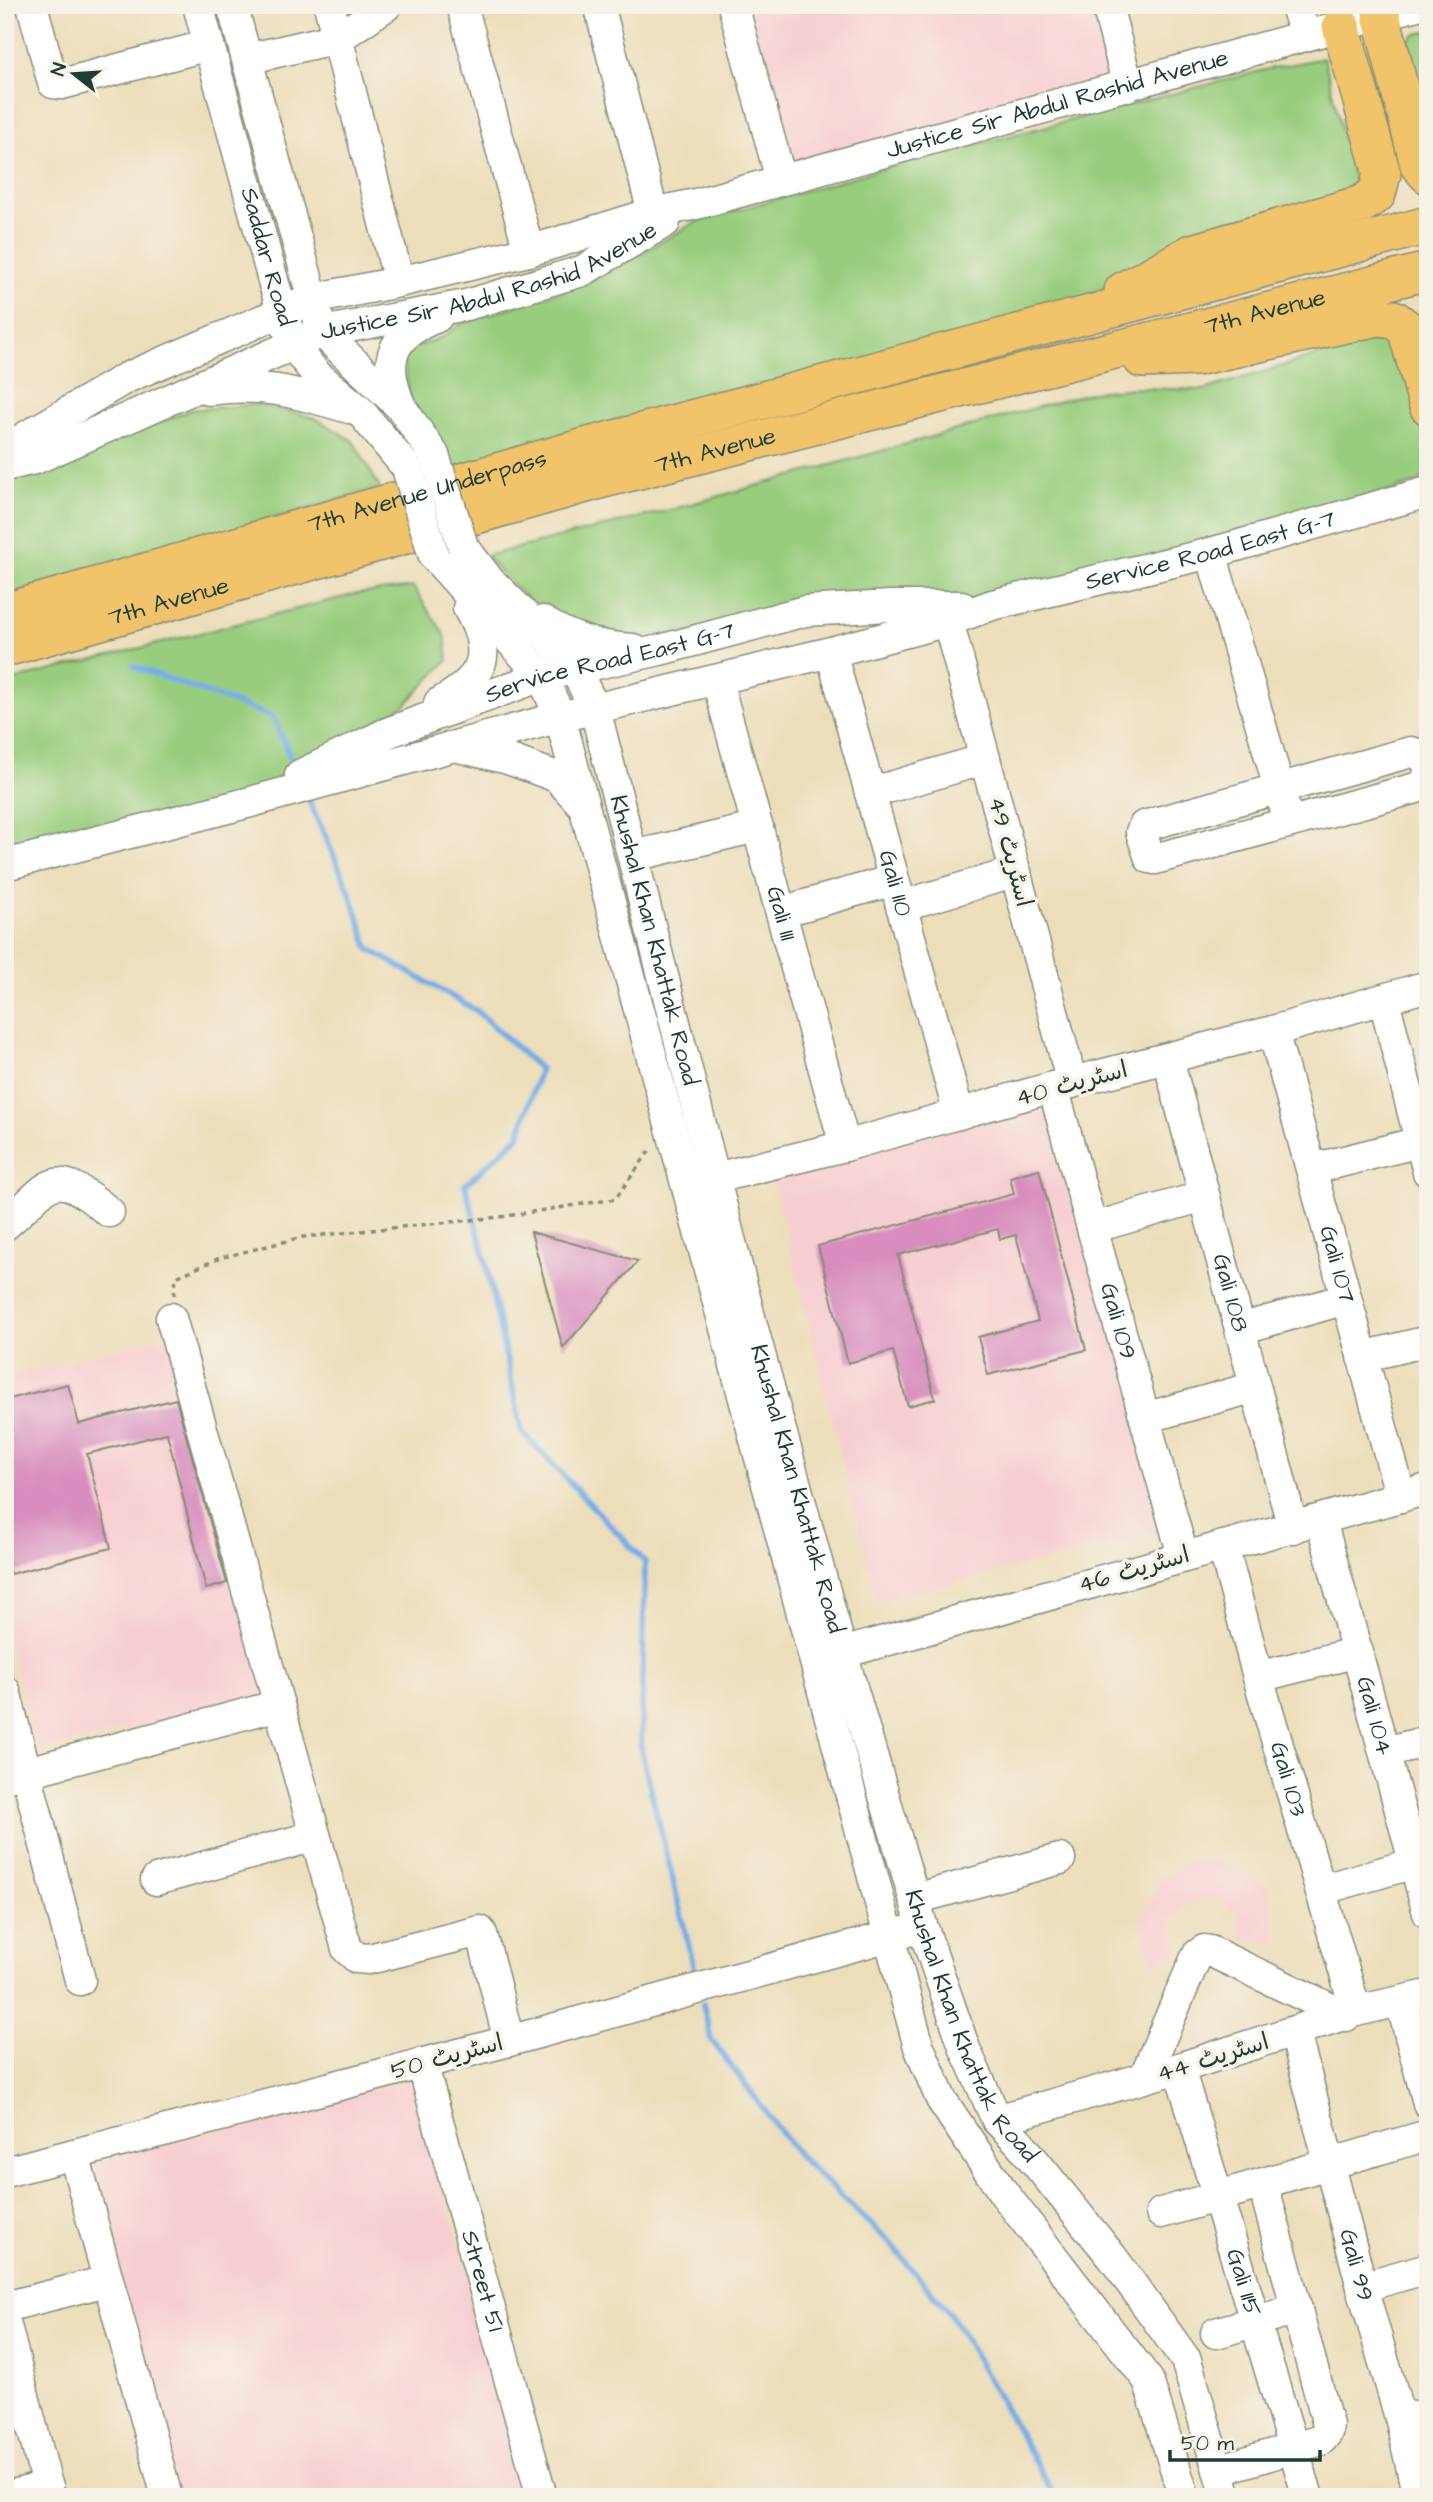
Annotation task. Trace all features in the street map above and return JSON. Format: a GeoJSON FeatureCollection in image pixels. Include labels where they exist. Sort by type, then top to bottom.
{"type":"FeatureCollection","features":[{"type":"Feature","properties":{"kind":"main road"},"geometry":{"type":"LineString","coordinates":[[1405,8],[1419,165],[1428,175]]}},
{"type":"Feature","properties":{"kind":"main road"},"geometry":{"type":"LineString","coordinates":[[1073,318],[1192,253],[1362,204],[1377,194],[1382,174],[1341,26]]}},
{"type":"Feature","properties":{"kind":"main road","name":"7th Avenue"},"geometry":{"type":"LineString","coordinates":[[581,448],[1428,225]]}},
{"type":"Feature","properties":{"kind":"main road","name":"7th Avenue"},"geometry":{"type":"LineString","coordinates":[[5,648],[607,478],[1428,271]]}},
{"type":"Feature","properties":{"kind":"main road"},"geometry":{"type":"LineString","coordinates":[[1068,363],[1196,357],[1378,317],[1394,319],[1406,328],[1428,407]]}},
{"type":"Feature","properties":{"kind":"main road","name":"7th Avenue Underpass"},"geometry":{"type":"LineString","coordinates":[[273,535],[581,448]]}},
{"type":"Feature","properties":{"kind":"main road","name":"7th Avenue"},"geometry":{"type":"LineString","coordinates":[[5,612],[273,535]]}},
{"type":"Feature","properties":{"kind":"street"},"geometry":{"type":"LineString","coordinates":[[32,5],[53,83],[62,84],[208,45]]}},
{"type":"Feature","properties":{"kind":"street","name":"Saddar Road"},"geometry":{"type":"LineString","coordinates":[[198,5],[293,345],[317,375],[360,411],[407,468]]}},
{"type":"Feature","properties":{"kind":"street","name":"Saddar Road"},"geometry":{"type":"LineString","coordinates":[[232,5],[322,332],[401,407],[434,455]]}},
{"type":"Feature","properties":{"kind":"street"},"geometry":{"type":"LineString","coordinates":[[329,5],[399,282]]}},
{"type":"Feature","properties":{"kind":"street"},"geometry":{"type":"LineString","coordinates":[[247,59],[338,38],[387,5]]}},
{"type":"Feature","properties":{"kind":"street"},"geometry":{"type":"LineString","coordinates":[[463,5],[529,251]]}},
{"type":"Feature","properties":{"kind":"street"},"geometry":{"type":"LineString","coordinates":[[599,5],[653,213]]}},
{"type":"Feature","properties":{"kind":"street"},"geometry":{"type":"LineString","coordinates":[[733,5],[781,180]]}},
{"type":"Feature","properties":{"kind":"street"},"geometry":{"type":"LineString","coordinates":[[1107,5],[1128,86]]}},
{"type":"Feature","properties":{"kind":"street"},"geometry":{"type":"LineString","coordinates":[[1296,5],[1305,36]]}},
{"type":"Feature","properties":{"kind":"street","name":"Justice Sir Abdul Rashid Avenue"},"geometry":{"type":"LineString","coordinates":[[5,449],[126,378],[312,299],[399,282],[529,251],[653,213],[696,204],[1405,8]]}},
{"type":"Feature","properties":{"kind":"street","name":"Justice Sir Abdul Rashid Avenue"},"geometry":{"type":"LineString","coordinates":[[5,466],[35,459],[322,332],[466,305],[582,271],[696,204]]}},
{"type":"Feature","properties":{"kind":"street"},"geometry":{"type":"LineString","coordinates":[[401,407],[392,387],[390,372],[391,359],[396,348],[417,324],[466,305]]}},
{"type":"Feature","properties":{"kind":"street"},"geometry":{"type":"LineString","coordinates":[[181,394],[226,388],[271,387],[360,411]]}},
{"type":"Feature","properties":{"kind":"street","name":"Khushal Khan Khattak Road"},"geometry":{"type":"LineString","coordinates":[[434,455],[463,546],[489,580],[548,638],[575,669],[595,709],[715,1178],[739,1329],[888,1936],[919,2047],[941,2099],[1003,2192],[1148,2380],[1184,2497]]}},
{"type":"Feature","properties":{"kind":"street","name":"Khushal Khan Khattak Road"},"geometry":{"type":"LineString","coordinates":[[407,468],[442,565],[541,676],[560,717],[670,1124],[739,1329],[842,1653],[923,1928],[965,2049],[997,2119],[1113,2258],[1186,2360],[1222,2483]]}},
{"type":"Feature","properties":{"kind":"street","name":"Service Road East G-7"},"geometry":{"type":"LineString","coordinates":[[5,865],[247,803],[560,717],[831,652],[948,621],[992,606],[1212,553],[1428,492]]}},
{"type":"Feature","properties":{"kind":"street"},"geometry":{"type":"LineString","coordinates":[[1212,553],[1288,823]]}},
{"type":"Feature","properties":{"kind":"street"},"geometry":{"type":"LineString","coordinates":[[387,733],[453,695],[470,682],[480,665],[484,643],[474,619],[442,565]]}},
{"type":"Feature","properties":{"kind":"street"},"geometry":{"type":"LineString","coordinates":[[489,580],[530,613],[566,635],[602,648],[660,650]]}},
{"type":"Feature","properties":{"kind":"street","name":"Service Road East G-7"},"geometry":{"type":"LineString","coordinates":[[247,803],[387,733],[541,676],[660,650],[805,611],[890,606],[992,606]]}},
{"type":"Feature","properties":{"kind":"street","name":"اسٹریٹ 49"},"geometry":{"type":"LineString","coordinates":[[948,621],[1016,872],[1063,1085]]}},
{"type":"Feature","properties":{"kind":"street","name":"Gali 110"},"geometry":{"type":"LineString","coordinates":[[831,652],[959,1114]]}},
{"type":"Feature","properties":{"kind":"street","name":"Gali 111"},"geometry":{"type":"LineString","coordinates":[[717,680],[845,1146]]}},
{"type":"Feature","properties":{"kind":"street"},"geometry":{"type":"LineString","coordinates":[[455,746],[508,759],[557,777],[584,806]]}},
{"type":"Feature","properties":{"kind":"street"},"geometry":{"type":"LineString","coordinates":[[1428,764],[1422,755],[1411,752],[1141,828],[1150,858],[1156,859],[1420,787],[1428,775]]}},
{"type":"Feature","properties":{"kind":"street"},"geometry":{"type":"LineString","coordinates":[[870,793],[985,759]]}},
{"type":"Feature","properties":{"kind":"street"},"geometry":{"type":"LineString","coordinates":[[633,856],[758,827]]}},
{"type":"Feature","properties":{"kind":"street"},"geometry":{"type":"LineString","coordinates":[[781,912],[1016,872]]}},
{"type":"Feature","properties":{"kind":"street","name":"اسٹریٹ 40"},"geometry":{"type":"LineString","coordinates":[[715,1178],[845,1146],[1063,1085],[1273,1031],[1428,986]]}},
{"type":"Feature","properties":{"kind":"street"},"geometry":{"type":"LineString","coordinates":[[1384,1000],[1428,1172]]}},
{"type":"Feature","properties":{"kind":"street","name":"Gali 107"},"geometry":{"type":"LineString","coordinates":[[1273,1031],[1362,1357],[1420,1497]]}},
{"type":"Feature","properties":{"kind":"street","name":"Gali 108"},"geometry":{"type":"LineString","coordinates":[[1168,1059],[1255,1387],[1307,1524]]}},
{"type":"Feature","properties":{"kind":"street","name":"Gali 109"},"geometry":{"type":"LineString","coordinates":[[1063,1085],[1092,1228],[1183,1556]]}},
{"type":"Feature","properties":{"kind":"street"},"geometry":{"type":"LineString","coordinates":[[1312,1169],[1420,1142]]}},
{"type":"Feature","properties":{"kind":"street"},"geometry":{"type":"LineString","coordinates":[[5,1225],[50,1184],[63,1182],[83,1191],[109,1212]]}},
{"type":"Feature","properties":{"kind":"street"},"geometry":{"type":"LineString","coordinates":[[1092,1228],[1204,1196]]}},
{"type":"Feature","properties":{"kind":"street"},"geometry":{"type":"LineString","coordinates":[[1240,1329],[1346,1299]]}},
{"type":"Feature","properties":{"kind":"street"},"geometry":{"type":"LineString","coordinates":[[171,1318],[347,1949],[357,1958],[369,1959],[480,1931],[509,2041]]}},
{"type":"Feature","properties":{"kind":"street"},"geometry":{"type":"LineString","coordinates":[[1362,1357],[1428,1341]]}},
{"type":"Feature","properties":{"kind":"street"},"geometry":{"type":"LineString","coordinates":[[1145,1418],[1255,1387]]}},
{"type":"Feature","properties":{"kind":"street","name":"اسٹریٹ 46"},"geometry":{"type":"LineString","coordinates":[[842,1653],[1183,1556],[1420,1497]]}},
{"type":"Feature","properties":{"kind":"street","name":"Gali 104"},"geometry":{"type":"LineString","coordinates":[[1307,1524],[1358,1652],[1428,1913]]}},
{"type":"Feature","properties":{"kind":"street","name":"Gali 103"},"geometry":{"type":"LineString","coordinates":[[1223,1546],[1320,1890],[1351,2014]]}},
{"type":"Feature","properties":{"kind":"street"},"geometry":{"type":"LineString","coordinates":[[1258,1677],[1358,1652]]}},
{"type":"Feature","properties":{"kind":"street"},"geometry":{"type":"LineString","coordinates":[[5,1691],[16,1776],[80,1980]]}},
{"type":"Feature","properties":{"kind":"street"},"geometry":{"type":"LineString","coordinates":[[16,1776],[279,1705]]}},
{"type":"Feature","properties":{"kind":"street"},"geometry":{"type":"LineString","coordinates":[[1385,1752],[1428,1741]]}},
{"type":"Feature","properties":{"kind":"street"},"geometry":{"type":"LineString","coordinates":[[156,1880],[315,1836]]}},
{"type":"Feature","properties":{"kind":"street"},"geometry":{"type":"LineString","coordinates":[[915,1899],[1060,1859]]}},
{"type":"Feature","properties":{"kind":"street"},"geometry":{"type":"LineString","coordinates":[[1320,1890],[1415,1863]]}},
{"type":"Feature","properties":{"kind":"street","name":"اسٹریٹ 50"},"geometry":{"type":"LineString","coordinates":[[5,2172],[509,2041],[923,1928]]}},
{"type":"Feature","properties":{"kind":"street"},"geometry":{"type":"LineString","coordinates":[[1144,2078],[1197,1955],[1204,1950],[1351,2014]]}},
{"type":"Feature","properties":{"kind":"street"},"geometry":{"type":"LineString","coordinates":[[1415,1998],[1428,2103]]}},
{"type":"Feature","properties":{"kind":"street","name":"اسٹریٹ 44"},"geometry":{"type":"LineString","coordinates":[[997,2119],[1179,2068],[1351,2014],[1415,1998]]}},
{"type":"Feature","properties":{"kind":"street","name":"Gali 99"},"geometry":{"type":"LineString","coordinates":[[1295,2032],[1362,2287],[1414,2417],[1418,2497]]}},
{"type":"Feature","properties":{"kind":"street","name":"Street 51"},"geometry":{"type":"LineString","coordinates":[[422,2063],[542,2497]]}},
{"type":"Feature","properties":{"kind":"street","name":"Gali 115"},"geometry":{"type":"LineString","coordinates":[[1179,2068],[1308,2497]]}},
{"type":"Feature","properties":{"kind":"street"},"geometry":{"type":"LineString","coordinates":[[1161,2213],[1428,2135]]}},
{"type":"Feature","properties":{"kind":"street"},"geometry":{"type":"LineString","coordinates":[[74,2154],[167,2497]]}},
{"type":"Feature","properties":{"kind":"street"},"geometry":{"type":"LineString","coordinates":[[1222,2483],[1294,2448],[1321,2440],[1327,2433],[1328,2425],[1264,2184]]}},
{"type":"Feature","properties":{"kind":"street"},"geometry":{"type":"LineString","coordinates":[[1362,2287],[1428,2268]]}},
{"type":"Feature","properties":{"kind":"street"},"geometry":{"type":"LineString","coordinates":[[5,2307],[107,2281]]}},
{"type":"Feature","properties":{"kind":"street"},"geometry":{"type":"LineString","coordinates":[[1216,2333],[1297,2309]]}},
{"type":"Feature","properties":{"kind":"street"},"geometry":{"type":"LineString","coordinates":[[5,2322],[49,2491],[5,2497]]}},
{"type":"Feature","properties":{"kind":"path"},"geometry":{"type":"LineString","coordinates":[[171,1318],[176,1277],[220,1258],[303,1237],[488,1218],[615,1199],[670,1124]]}},
{"type":"Feature","properties":{"kind":"shaded area"},"geometry":{"type":"Polygon","coordinates":[[[747,5],[1097,5],[1116,76],[793,166],[747,5]]]}},
{"type":"Feature","properties":{"kind":"shaded area"},"geometry":{"type":"Polygon","coordinates":[[[1058,1103],[1163,1531],[877,1602],[772,1175],[1058,1103]]]}},
{"type":"Feature","properties":{"kind":"shaded area"},"geometry":{"type":"Polygon","coordinates":[[[172,1335],[270,1694],[38,1752],[5,1628],[5,1378],[172,1335]]]}},
{"type":"Feature","properties":{"kind":"shaded area"},"geometry":{"type":"Polygon","coordinates":[[[1195,1858],[1228,1864],[1270,1889],[1276,1942],[1239,1939],[1238,1912],[1212,1898],[1191,1902],[1172,1918],[1179,1958],[1152,1964],[1140,1921],[1161,1878],[1195,1858]]]}},
{"type":"Feature","properties":{"kind":"shaded area"},"geometry":{"type":"Polygon","coordinates":[[[413,2079],[530,2497],[177,2497],[89,2165],[413,2079]]]}},
{"type":"Feature","properties":{"kind":"green space"},"geometry":{"type":"Polygon","coordinates":[[[1428,31],[1428,171],[1397,52],[1413,35],[1428,31]]]}},
{"type":"Feature","properties":{"kind":"green space"},"geometry":{"type":"Polygon","coordinates":[[[1324,58],[1355,185],[1351,200],[1160,257],[1067,308],[458,476],[410,398],[402,352],[442,337],[461,324],[593,280],[696,222],[870,172],[1272,68],[1324,58]]]}},
{"type":"Feature","properties":{"kind":"green space"},"geometry":{"type":"Polygon","coordinates":[[[1391,339],[1402,351],[1428,451],[1428,472],[1418,483],[994,598],[663,635],[599,638],[536,609],[485,556],[670,510],[1092,392],[1135,388],[1204,390],[1357,343],[1391,339]]]}},
{"type":"Feature","properties":{"kind":"green space"},"geometry":{"type":"Polygon","coordinates":[[[259,404],[315,418],[353,441],[380,488],[5,595],[5,481],[29,476],[190,410],[259,404]]]}},
{"type":"Feature","properties":{"kind":"green space"},"geometry":{"type":"Polygon","coordinates":[[[413,587],[445,635],[448,660],[405,705],[246,797],[5,861],[5,682],[356,594],[413,587]]]}},
{"type":"Feature","properties":{"kind":"building"},"geometry":{"type":"Polygon","coordinates":[[[1039,1169],[1086,1350],[988,1375],[978,1337],[1038,1321],[1016,1235],[1000,1239],[998,1229],[898,1255],[935,1399],[908,1406],[893,1351],[848,1363],[818,1246],[1014,1194],[1010,1177],[1039,1169]]]}},
{"type":"Feature","properties":{"kind":"building"},"geometry":{"type":"Polygon","coordinates":[[[531,1232],[638,1261],[563,1348],[531,1232]]]}},
{"type":"Feature","properties":{"kind":"building"},"geometry":{"type":"Polygon","coordinates":[[[68,1384],[79,1424],[176,1399],[227,1583],[206,1589],[167,1433],[87,1454],[111,1548],[10,1574],[5,1557],[5,1400],[68,1384]]]}},
{"type":"Feature","properties":{"kind":"waterway"},"geometry":{"type":"LineString","coordinates":[[133,666],[273,717],[294,766]]}},
{"type":"Feature","properties":{"kind":"waterway"},"geometry":{"type":"LineString","coordinates":[[308,798],[349,890],[369,949],[477,1011],[540,1069],[519,1136],[465,1185],[484,1254],[522,1432],[645,1562],[641,1749],[695,1972]]}},
{"type":"Feature","properties":{"kind":"waterway"},"geometry":{"type":"LineString","coordinates":[[703,2004],[711,2039],[798,2155],[890,2243],[954,2319],[1055,2497]]}}]}
